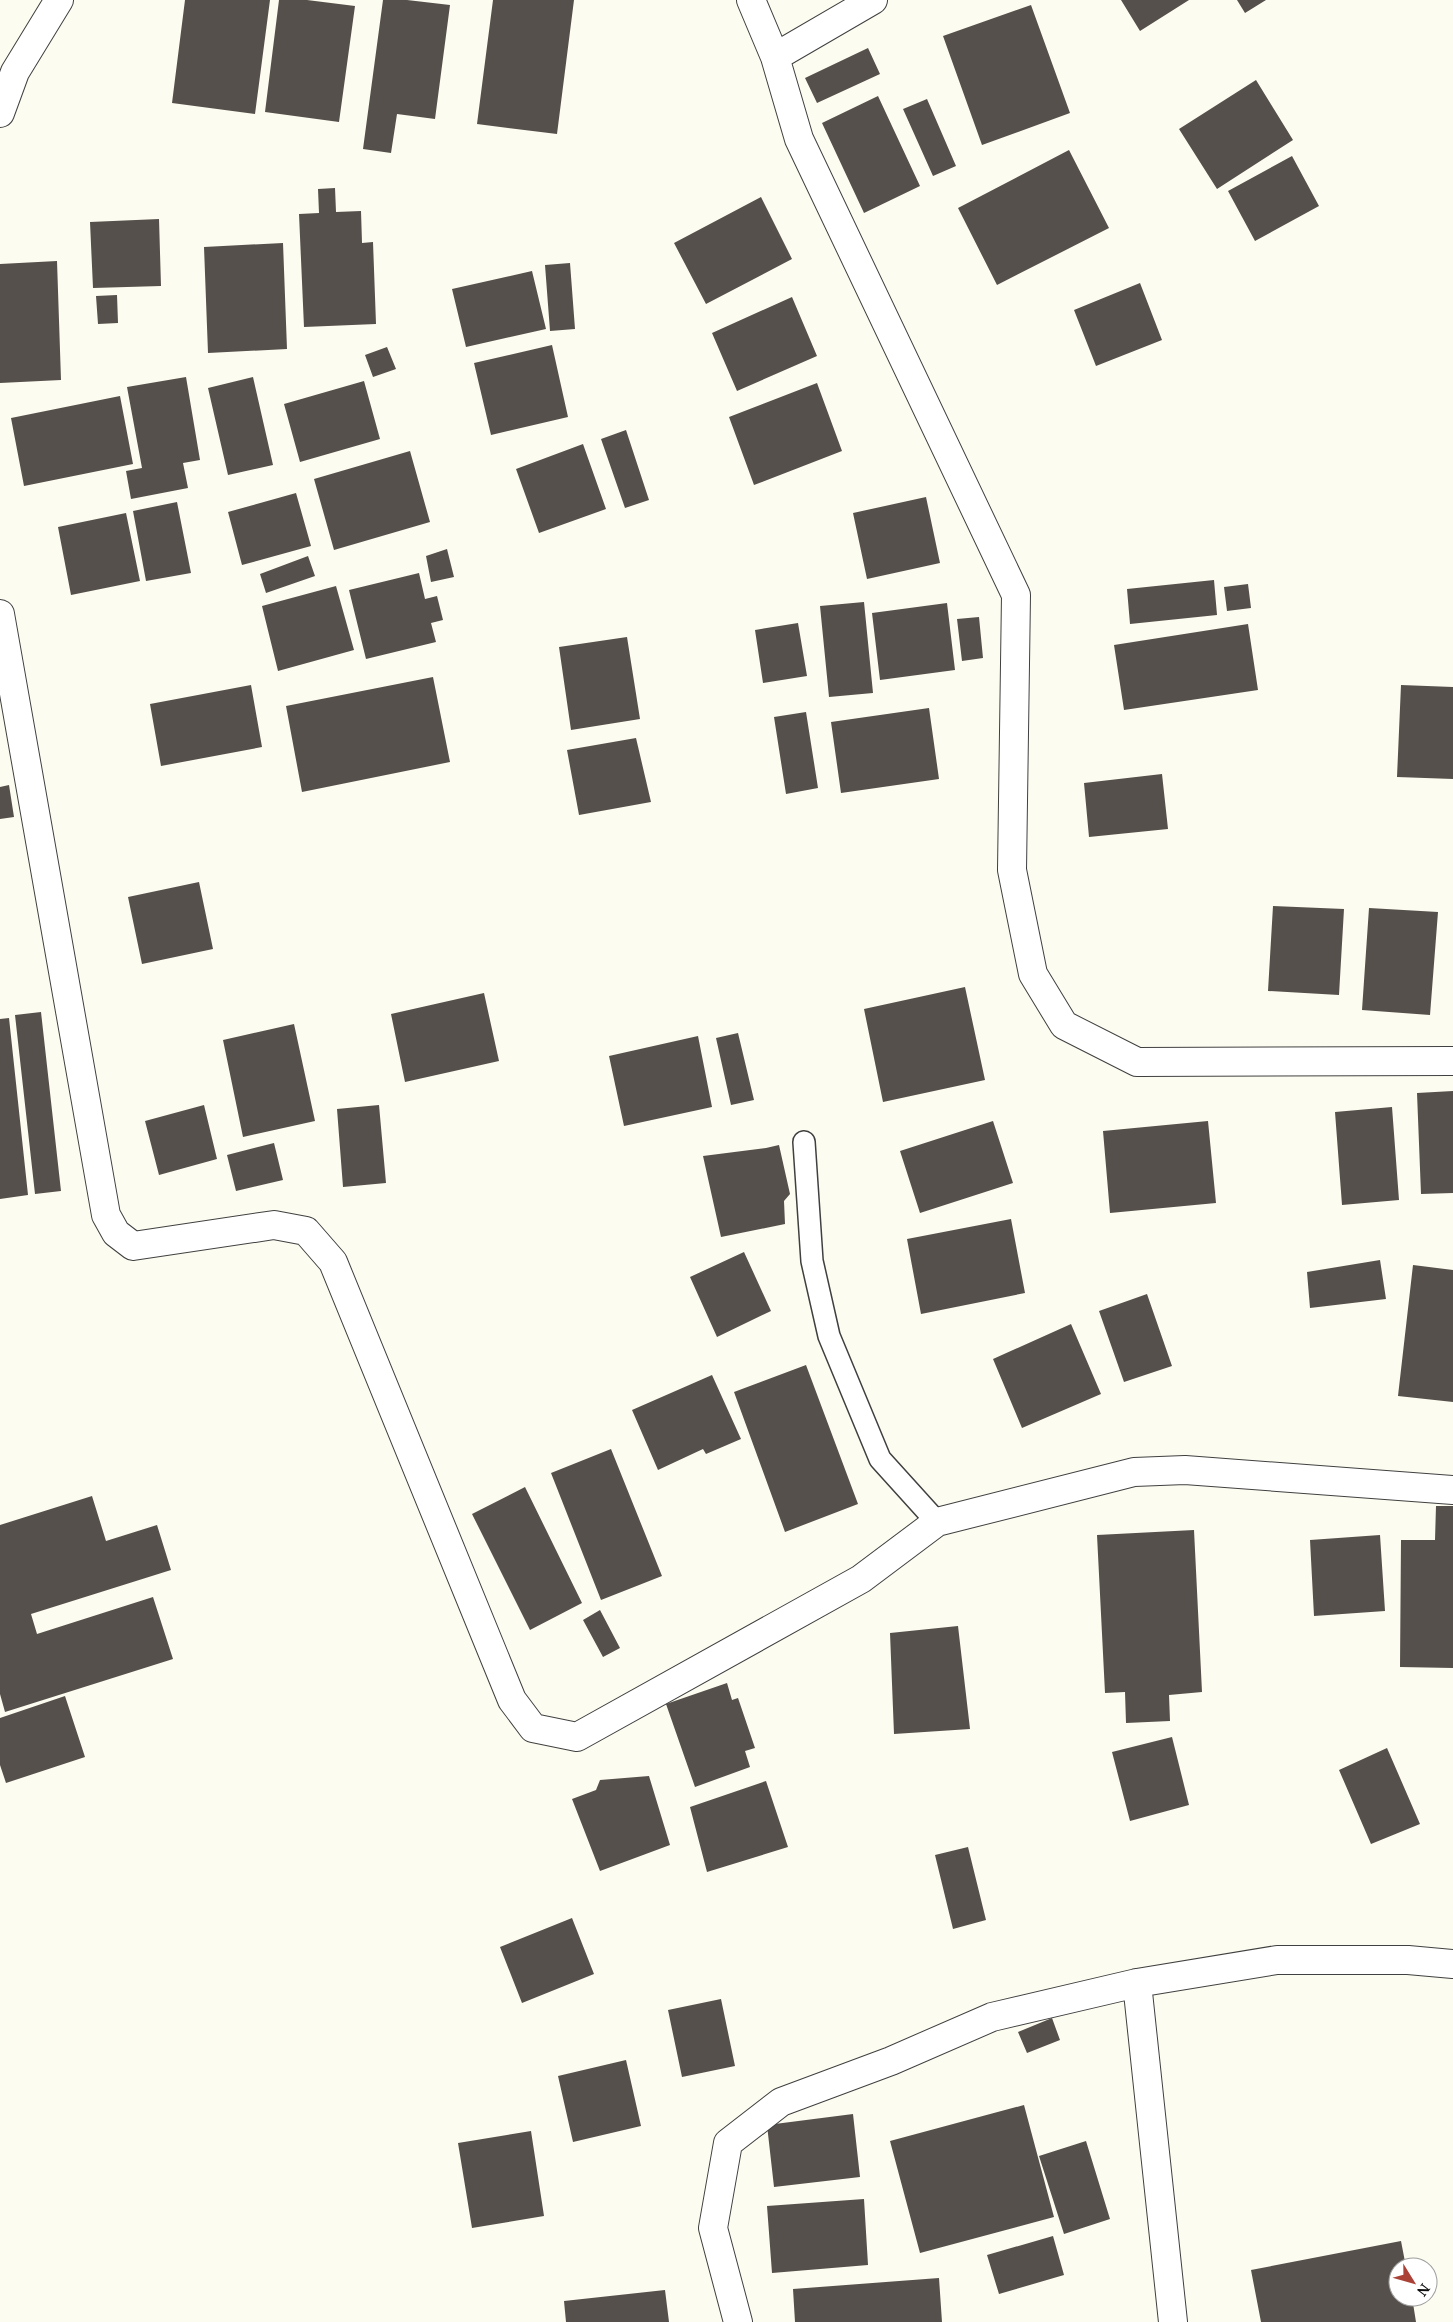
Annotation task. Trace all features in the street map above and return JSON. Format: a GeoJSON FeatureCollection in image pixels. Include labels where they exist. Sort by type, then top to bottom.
{"type":"FeatureCollection","features":[{"type":"Feature","properties":{"kind":"street"},"geometry":{"type":"LineString","coordinates":[[0,113],[15,72],[59,0]]}},
{"type":"Feature","properties":{"kind":"street"},"geometry":{"type":"LineString","coordinates":[[751,0],[775,57],[798,139],[1016,595],[1012,870],[1033,974],[1064,1025],[1137,1062],[1453,1061]]}},
{"type":"Feature","properties":{"kind":"street"},"geometry":{"type":"LineString","coordinates":[[775,57],[873,0]]}},
{"type":"Feature","properties":{"kind":"street"},"geometry":{"type":"LineString","coordinates":[[0,614],[106,1215],[116,1233],[133,1246],[274,1225],[306,1231],[333,1262],[512,1700],[532,1728],[577,1738],[861,1579],[937,1522],[1134,1472],[1185,1470],[1453,1490]]}},
{"type":"Feature","properties":{"kind":"street"},"geometry":{"type":"LineString","coordinates":[[738,2322],[713,2228],[728,2143],[781,2102],[891,2060],[992,2018],[1136,1983],[1277,1960],[1408,1960],[1453,1964]]}},
{"type":"Feature","properties":{"kind":"street"},"geometry":{"type":"LineString","coordinates":[[1136,1983],[1173,2322]]}},
{"type":"Feature","properties":{"kind":"lane"},"geometry":{"type":"LineString","coordinates":[[804,1142],[812,1261],[829,1336],[880,1459],[937,1522]]}},
{"type":"Feature","properties":{"kind":"building"},"geometry":{"type":"Polygon","coordinates":[[[185,0],[270,0],[255,114],[172,103],[185,0]]]}},
{"type":"Feature","properties":{"kind":"building"},"geometry":{"type":"Polygon","coordinates":[[[279,0],[307,0],[355,6],[339,122],[265,112],[279,0]]]}},
{"type":"Feature","properties":{"kind":"building"},"geometry":{"type":"Polygon","coordinates":[[[383,0],[407,0],[450,5],[435,119],[397,114],[391,153],[363,149],[383,0]]]}},
{"type":"Feature","properties":{"kind":"building"},"geometry":{"type":"Polygon","coordinates":[[[493,0],[574,0],[557,134],[477,124],[493,0]]]}},
{"type":"Feature","properties":{"kind":"building"},"geometry":{"type":"Polygon","coordinates":[[[1121,0],[1189,0],[1140,31],[1121,0]]]}},
{"type":"Feature","properties":{"kind":"building"},"geometry":{"type":"Polygon","coordinates":[[[1237,0],[1266,0],[1245,13],[1237,0]]]}},
{"type":"Feature","properties":{"kind":"building"},"geometry":{"type":"Polygon","coordinates":[[[1031,5],[1070,113],[982,145],[943,36],[1031,5]]]}},
{"type":"Feature","properties":{"kind":"building"},"geometry":{"type":"Polygon","coordinates":[[[868,48],[880,74],[817,103],[805,78],[868,48]]]}},
{"type":"Feature","properties":{"kind":"building"},"geometry":{"type":"Polygon","coordinates":[[[1256,80],[1293,140],[1217,189],[1179,129],[1256,80]]]}},
{"type":"Feature","properties":{"kind":"building"},"geometry":{"type":"Polygon","coordinates":[[[878,96],[920,186],[864,213],[822,123],[878,96]]]}},
{"type":"Feature","properties":{"kind":"building"},"geometry":{"type":"Polygon","coordinates":[[[927,99],[956,166],[933,176],[903,109],[927,99]]]}},
{"type":"Feature","properties":{"kind":"building"},"geometry":{"type":"Polygon","coordinates":[[[1069,150],[1109,228],[997,285],[958,208],[1069,150]]]}},
{"type":"Feature","properties":{"kind":"building"},"geometry":{"type":"Polygon","coordinates":[[[1292,156],[1319,206],[1255,241],[1228,191],[1292,156]]]}},
{"type":"Feature","properties":{"kind":"building"},"geometry":{"type":"Polygon","coordinates":[[[335,188],[336,212],[361,211],[362,243],[373,242],[376,324],[304,327],[299,214],[319,213],[318,189],[335,188]]]}},
{"type":"Feature","properties":{"kind":"building"},"geometry":{"type":"Polygon","coordinates":[[[761,197],[792,259],[706,304],[674,243],[761,197]]]}},
{"type":"Feature","properties":{"kind":"building"},"geometry":{"type":"Polygon","coordinates":[[[159,219],[161,286],[93,288],[90,222],[159,219]]]}},
{"type":"Feature","properties":{"kind":"building"},"geometry":{"type":"Polygon","coordinates":[[[283,243],[287,349],[208,353],[204,247],[283,243]]]}},
{"type":"Feature","properties":{"kind":"building"},"geometry":{"type":"Polygon","coordinates":[[[57,261],[61,380],[0,383],[0,264],[57,261]]]}},
{"type":"Feature","properties":{"kind":"building"},"geometry":{"type":"Polygon","coordinates":[[[570,263],[575,329],[550,331],[545,265],[570,263]]]}},
{"type":"Feature","properties":{"kind":"building"},"geometry":{"type":"Polygon","coordinates":[[[532,271],[546,329],[466,347],[452,289],[532,271]]]}},
{"type":"Feature","properties":{"kind":"building"},"geometry":{"type":"Polygon","coordinates":[[[1140,283],[1162,340],[1096,366],[1074,310],[1140,283]]]}},
{"type":"Feature","properties":{"kind":"building"},"geometry":{"type":"Polygon","coordinates":[[[117,295],[118,323],[98,324],[96,296],[117,295]]]}},
{"type":"Feature","properties":{"kind":"building"},"geometry":{"type":"Polygon","coordinates":[[[792,297],[817,356],[737,391],[712,333],[792,297]]]}},
{"type":"Feature","properties":{"kind":"building"},"geometry":{"type":"Polygon","coordinates":[[[552,345],[568,417],[491,435],[474,363],[552,345]]]}},
{"type":"Feature","properties":{"kind":"building"},"geometry":{"type":"Polygon","coordinates":[[[387,347],[396,369],[373,377],[365,355],[387,347]]]}},
{"type":"Feature","properties":{"kind":"building"},"geometry":{"type":"Polygon","coordinates":[[[186,377],[200,460],[183,463],[188,488],[131,499],[126,471],[142,468],[127,387],[186,377]]]}},
{"type":"Feature","properties":{"kind":"building"},"geometry":{"type":"Polygon","coordinates":[[[253,377],[273,465],[228,475],[208,388],[253,377]]]}},
{"type":"Feature","properties":{"kind":"building"},"geometry":{"type":"Polygon","coordinates":[[[364,381],[380,439],[300,462],[284,404],[364,381]]]}},
{"type":"Feature","properties":{"kind":"building"},"geometry":{"type":"Polygon","coordinates":[[[817,383],[842,451],[754,485],[729,417],[817,383]]]}},
{"type":"Feature","properties":{"kind":"building"},"geometry":{"type":"Polygon","coordinates":[[[120,396],[133,464],[24,486],[11,418],[120,396]]]}},
{"type":"Feature","properties":{"kind":"building"},"geometry":{"type":"Polygon","coordinates":[[[626,430],[649,500],[625,508],[601,439],[626,430]]]}},
{"type":"Feature","properties":{"kind":"building"},"geometry":{"type":"Polygon","coordinates":[[[583,444],[606,509],[539,533],[516,469],[583,444]]]}},
{"type":"Feature","properties":{"kind":"building"},"geometry":{"type":"Polygon","coordinates":[[[410,451],[430,522],[334,550],[314,479],[410,451]]]}},
{"type":"Feature","properties":{"kind":"building"},"geometry":{"type":"Polygon","coordinates":[[[296,493],[311,546],[242,565],[228,512],[296,493]]]}},
{"type":"Feature","properties":{"kind":"building"},"geometry":{"type":"Polygon","coordinates":[[[926,497],[940,563],[867,579],[853,513],[926,497]]]}},
{"type":"Feature","properties":{"kind":"building"},"geometry":{"type":"Polygon","coordinates":[[[177,502],[191,573],[146,581],[133,511],[177,502]]]}},
{"type":"Feature","properties":{"kind":"building"},"geometry":{"type":"Polygon","coordinates":[[[126,513],[140,581],[71,595],[58,527],[126,513]]]}},
{"type":"Feature","properties":{"kind":"building"},"geometry":{"type":"Polygon","coordinates":[[[447,549],[454,577],[431,582],[426,556],[447,549]]]}},
{"type":"Feature","properties":{"kind":"building"},"geometry":{"type":"Polygon","coordinates":[[[308,556],[315,576],[266,593],[260,574],[308,556]]]}},
{"type":"Feature","properties":{"kind":"building"},"geometry":{"type":"Polygon","coordinates":[[[419,573],[425,599],[437,596],[443,620],[431,623],[436,642],[366,659],[349,590],[419,573]]]}},
{"type":"Feature","properties":{"kind":"building"},"geometry":{"type":"Polygon","coordinates":[[[1214,580],[1217,615],[1130,624],[1127,589],[1214,580]]]}},
{"type":"Feature","properties":{"kind":"building"},"geometry":{"type":"Polygon","coordinates":[[[1248,584],[1251,608],[1227,611],[1224,587],[1248,584]]]}},
{"type":"Feature","properties":{"kind":"building"},"geometry":{"type":"Polygon","coordinates":[[[336,586],[354,650],[278,671],[262,606],[336,586]]]}},
{"type":"Feature","properties":{"kind":"building"},"geometry":{"type":"Polygon","coordinates":[[[864,602],[873,693],[829,697],[820,606],[864,602]]]}},
{"type":"Feature","properties":{"kind":"building"},"geometry":{"type":"Polygon","coordinates":[[[947,603],[955,670],[880,680],[872,613],[947,603]]]}},
{"type":"Feature","properties":{"kind":"building"},"geometry":{"type":"Polygon","coordinates":[[[979,617],[983,658],[962,661],[957,619],[979,617]]]}},
{"type":"Feature","properties":{"kind":"building"},"geometry":{"type":"Polygon","coordinates":[[[798,623],[807,676],[763,683],[755,630],[798,623]]]}},
{"type":"Feature","properties":{"kind":"building"},"geometry":{"type":"Polygon","coordinates":[[[1248,624],[1258,690],[1124,710],[1114,645],[1248,624]]]}},
{"type":"Feature","properties":{"kind":"building"},"geometry":{"type":"Polygon","coordinates":[[[627,637],[640,719],[571,730],[559,647],[627,637]]]}},
{"type":"Feature","properties":{"kind":"building"},"geometry":{"type":"Polygon","coordinates":[[[433,677],[450,762],[302,792],[286,706],[433,677]]]}},
{"type":"Feature","properties":{"kind":"building"},"geometry":{"type":"Polygon","coordinates":[[[251,685],[262,747],[161,766],[150,704],[251,685]]]}},
{"type":"Feature","properties":{"kind":"building"},"geometry":{"type":"Polygon","coordinates":[[[1401,685],[1453,687],[1453,779],[1397,777],[1401,685]]]}},
{"type":"Feature","properties":{"kind":"building"},"geometry":{"type":"Polygon","coordinates":[[[929,708],[939,779],[841,793],[831,722],[929,708]]]}},
{"type":"Feature","properties":{"kind":"building"},"geometry":{"type":"Polygon","coordinates":[[[806,712],[818,788],[786,794],[774,717],[806,712]]]}},
{"type":"Feature","properties":{"kind":"building"},"geometry":{"type":"Polygon","coordinates":[[[636,738],[651,802],[579,815],[567,750],[636,738]]]}},
{"type":"Feature","properties":{"kind":"building"},"geometry":{"type":"Polygon","coordinates":[[[1162,774],[1168,829],[1089,837],[1084,783],[1162,774]]]}},
{"type":"Feature","properties":{"kind":"building"},"geometry":{"type":"Polygon","coordinates":[[[9,785],[14,817],[0,819],[0,787],[9,785]]]}},
{"type":"Feature","properties":{"kind":"building"},"geometry":{"type":"Polygon","coordinates":[[[199,882],[213,949],[142,964],[128,897],[199,882]]]}},
{"type":"Feature","properties":{"kind":"building"},"geometry":{"type":"Polygon","coordinates":[[[1273,906],[1344,909],[1339,995],[1268,991],[1273,906]]]}},
{"type":"Feature","properties":{"kind":"building"},"geometry":{"type":"Polygon","coordinates":[[[1369,908],[1438,912],[1430,1015],[1362,1010],[1369,908]]]}},
{"type":"Feature","properties":{"kind":"building"},"geometry":{"type":"Polygon","coordinates":[[[965,987],[985,1080],[883,1102],[864,1009],[965,987]]]}},
{"type":"Feature","properties":{"kind":"building"},"geometry":{"type":"Polygon","coordinates":[[[484,993],[499,1061],[405,1082],[391,1014],[484,993]]]}},
{"type":"Feature","properties":{"kind":"building"},"geometry":{"type":"Polygon","coordinates":[[[41,1012],[61,1191],[35,1194],[15,1015],[41,1012]]]}},
{"type":"Feature","properties":{"kind":"building"},"geometry":{"type":"Polygon","coordinates":[[[9,1018],[28,1195],[0,1199],[0,1019],[9,1018]]]}},
{"type":"Feature","properties":{"kind":"building"},"geometry":{"type":"Polygon","coordinates":[[[294,1024],[315,1121],[243,1137],[223,1040],[294,1024]]]}},
{"type":"Feature","properties":{"kind":"building"},"geometry":{"type":"Polygon","coordinates":[[[738,1033],[754,1100],[731,1105],[716,1038],[738,1033]]]}},
{"type":"Feature","properties":{"kind":"building"},"geometry":{"type":"Polygon","coordinates":[[[698,1036],[712,1107],[624,1126],[609,1056],[698,1036]]]}},
{"type":"Feature","properties":{"kind":"building"},"geometry":{"type":"Polygon","coordinates":[[[1453,1091],[1453,1193],[1421,1194],[1417,1093],[1453,1091]]]}},
{"type":"Feature","properties":{"kind":"building"},"geometry":{"type":"Polygon","coordinates":[[[204,1105],[217,1159],[159,1175],[145,1121],[204,1105]]]}},
{"type":"Feature","properties":{"kind":"building"},"geometry":{"type":"Polygon","coordinates":[[[379,1105],[386,1183],[343,1187],[337,1109],[379,1105]]]}},
{"type":"Feature","properties":{"kind":"building"},"geometry":{"type":"Polygon","coordinates":[[[1392,1107],[1399,1200],[1342,1205],[1335,1112],[1392,1107]]]}},
{"type":"Feature","properties":{"kind":"building"},"geometry":{"type":"Polygon","coordinates":[[[993,1121],[1013,1183],[920,1213],[900,1151],[993,1121]]]}},
{"type":"Feature","properties":{"kind":"building"},"geometry":{"type":"Polygon","coordinates":[[[1208,1121],[1216,1203],[1110,1213],[1103,1131],[1208,1121]]]}},
{"type":"Feature","properties":{"kind":"building"},"geometry":{"type":"Polygon","coordinates":[[[274,1143],[283,1180],[236,1191],[227,1155],[274,1143]]]}},
{"type":"Feature","properties":{"kind":"building"},"geometry":{"type":"Polygon","coordinates":[[[779,1145],[790,1194],[784,1201],[785,1224],[721,1237],[703,1156],[779,1145]]]}},
{"type":"Feature","properties":{"kind":"building"},"geometry":{"type":"Polygon","coordinates":[[[1011,1219],[1025,1293],[921,1314],[907,1239],[1011,1219]]]}},
{"type":"Feature","properties":{"kind":"building"},"geometry":{"type":"Polygon","coordinates":[[[744,1252],[771,1311],[717,1337],[690,1277],[744,1252]]]}},
{"type":"Feature","properties":{"kind":"building"},"geometry":{"type":"Polygon","coordinates":[[[1380,1260],[1386,1299],[1310,1308],[1307,1272],[1380,1260]]]}},
{"type":"Feature","properties":{"kind":"building"},"geometry":{"type":"Polygon","coordinates":[[[1413,1265],[1453,1270],[1453,1402],[1398,1396],[1413,1265]]]}},
{"type":"Feature","properties":{"kind":"building"},"geometry":{"type":"Polygon","coordinates":[[[1147,1294],[1172,1366],[1124,1382],[1099,1311],[1147,1294]]]}},
{"type":"Feature","properties":{"kind":"building"},"geometry":{"type":"Polygon","coordinates":[[[1071,1324],[1101,1394],[1022,1428],[993,1359],[1071,1324]]]}},
{"type":"Feature","properties":{"kind":"building"},"geometry":{"type":"Polygon","coordinates":[[[806,1365],[858,1504],[785,1532],[734,1392],[806,1365]]]}},
{"type":"Feature","properties":{"kind":"building"},"geometry":{"type":"Polygon","coordinates":[[[712,1375],[741,1439],[706,1454],[703,1449],[658,1470],[632,1410],[712,1375]]]}},
{"type":"Feature","properties":{"kind":"building"},"geometry":{"type":"Polygon","coordinates":[[[611,1449],[662,1576],[601,1600],[551,1473],[611,1449]]]}},
{"type":"Feature","properties":{"kind":"building"},"geometry":{"type":"Polygon","coordinates":[[[525,1487],[582,1603],[530,1630],[472,1514],[525,1487]]]}},
{"type":"Feature","properties":{"kind":"building"},"geometry":{"type":"Polygon","coordinates":[[[92,1496],[106,1541],[157,1525],[171,1570],[31,1614],[37,1634],[153,1597],[173,1659],[5,1712],[0,1694],[0,1525],[92,1496]]]}},
{"type":"Feature","properties":{"kind":"building"},"geometry":{"type":"Polygon","coordinates":[[[1436,1506],[1453,1506],[1453,1668],[1400,1667],[1401,1540],[1435,1540],[1436,1506]]]}},
{"type":"Feature","properties":{"kind":"building"},"geometry":{"type":"Polygon","coordinates":[[[1194,1530],[1202,1692],[1169,1695],[1170,1721],[1126,1723],[1125,1692],[1105,1693],[1097,1535],[1194,1530]]]}},
{"type":"Feature","properties":{"kind":"building"},"geometry":{"type":"Polygon","coordinates":[[[1380,1535],[1385,1611],[1314,1616],[1310,1540],[1380,1535]]]}},
{"type":"Feature","properties":{"kind":"building"},"geometry":{"type":"Polygon","coordinates":[[[600,1610],[620,1648],[603,1657],[583,1620],[600,1610]]]}},
{"type":"Feature","properties":{"kind":"building"},"geometry":{"type":"Polygon","coordinates":[[[958,1626],[970,1729],[894,1734],[890,1633],[958,1626]]]}},
{"type":"Feature","properties":{"kind":"building"},"geometry":{"type":"Polygon","coordinates":[[[727,1683],[732,1700],[738,1698],[755,1748],[745,1751],[750,1767],[695,1787],[666,1704],[727,1683]]]}},
{"type":"Feature","properties":{"kind":"building"},"geometry":{"type":"Polygon","coordinates":[[[65,1696],[85,1757],[6,1783],[0,1765],[0,1718],[65,1696]]]}},
{"type":"Feature","properties":{"kind":"building"},"geometry":{"type":"Polygon","coordinates":[[[1172,1737],[1189,1805],[1130,1821],[1112,1752],[1172,1737]]]}},
{"type":"Feature","properties":{"kind":"building"},"geometry":{"type":"Polygon","coordinates":[[[1387,1748],[1420,1824],[1371,1844],[1339,1770],[1387,1748]]]}},
{"type":"Feature","properties":{"kind":"building"},"geometry":{"type":"Polygon","coordinates":[[[649,1776],[670,1845],[600,1871],[572,1799],[596,1790],[600,1780],[649,1776]]]}},
{"type":"Feature","properties":{"kind":"building"},"geometry":{"type":"Polygon","coordinates":[[[766,1781],[788,1847],[707,1872],[690,1807],[766,1781]]]}},
{"type":"Feature","properties":{"kind":"building"},"geometry":{"type":"Polygon","coordinates":[[[968,1847],[986,1920],[953,1929],[935,1855],[968,1847]]]}},
{"type":"Feature","properties":{"kind":"building"},"geometry":{"type":"Polygon","coordinates":[[[572,1918],[594,1974],[522,2003],[500,1947],[572,1918]]]}},
{"type":"Feature","properties":{"kind":"building"},"geometry":{"type":"Polygon","coordinates":[[[721,1999],[735,2066],[682,2077],[668,2010],[721,1999]]]}},
{"type":"Feature","properties":{"kind":"building"},"geometry":{"type":"Polygon","coordinates":[[[1052,2018],[1060,2040],[1027,2053],[1018,2032],[1052,2018]]]}},
{"type":"Feature","properties":{"kind":"building"},"geometry":{"type":"Polygon","coordinates":[[[626,2060],[641,2126],[573,2142],[558,2076],[626,2060]]]}},
{"type":"Feature","properties":{"kind":"building"},"geometry":{"type":"Polygon","coordinates":[[[1024,2105],[1054,2217],[920,2253],[890,2141],[1024,2105]]]}},
{"type":"Feature","properties":{"kind":"building"},"geometry":{"type":"Polygon","coordinates":[[[853,2114],[860,2177],[774,2187],[767,2125],[853,2114]]]}},
{"type":"Feature","properties":{"kind":"building"},"geometry":{"type":"Polygon","coordinates":[[[531,2131],[544,2216],[472,2228],[458,2143],[531,2131]]]}},
{"type":"Feature","properties":{"kind":"building"},"geometry":{"type":"Polygon","coordinates":[[[1086,2141],[1110,2219],[1064,2234],[1039,2156],[1086,2141]]]}},
{"type":"Feature","properties":{"kind":"building"},"geometry":{"type":"Polygon","coordinates":[[[864,2199],[868,2265],[772,2273],[767,2206],[864,2199]]]}},
{"type":"Feature","properties":{"kind":"building"},"geometry":{"type":"Polygon","coordinates":[[[1053,2236],[1064,2275],[999,2294],[987,2255],[1053,2236]]]}},
{"type":"Feature","properties":{"kind":"building"},"geometry":{"type":"Polygon","coordinates":[[[1401,2241],[1404,2257],[1388,2257],[1388,2307],[1414,2307],[1416,2322],[1261,2322],[1251,2270],[1401,2241]]]}},
{"type":"Feature","properties":{"kind":"building"},"geometry":{"type":"Polygon","coordinates":[[[939,2278],[942,2322],[795,2322],[793,2289],[939,2278]]]}},
{"type":"Feature","properties":{"kind":"building"},"geometry":{"type":"Polygon","coordinates":[[[665,2290],[669,2322],[566,2322],[564,2301],[665,2290]]]}}]}
